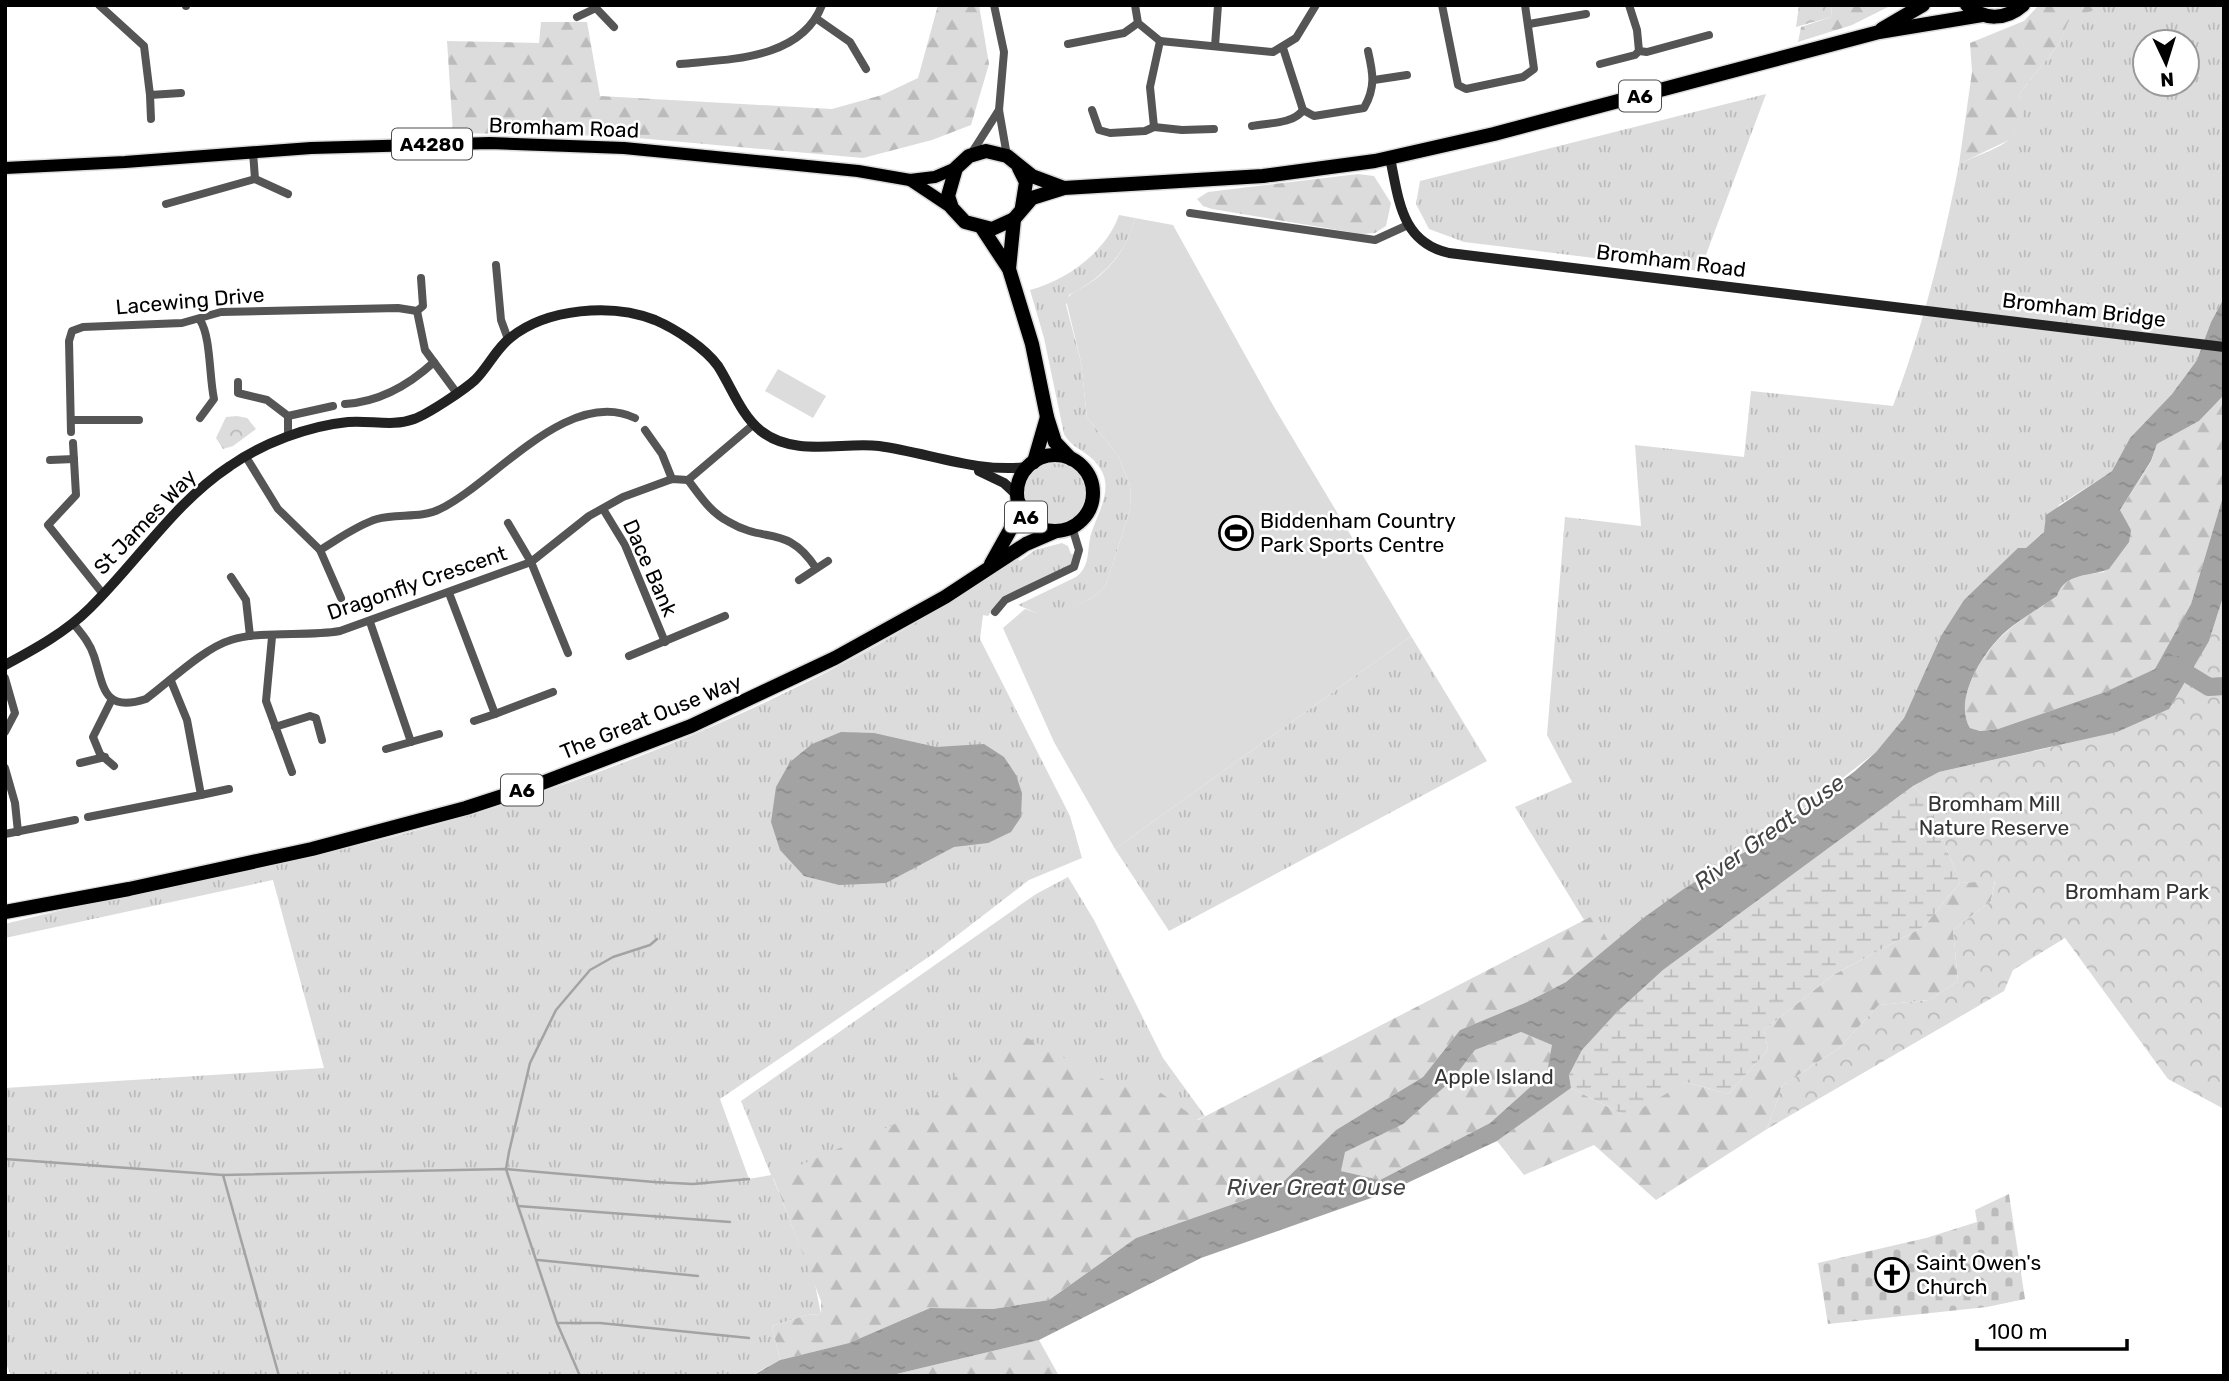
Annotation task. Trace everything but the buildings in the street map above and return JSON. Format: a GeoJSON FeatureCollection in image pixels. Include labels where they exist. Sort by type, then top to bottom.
{"type":"FeatureCollection","features":[{"type":"Feature","properties":{"kind":"highway","name":"A6"},"geometry":{"type":"LineString","coordinates":[[1879,32],[1923,5]]}},
{"type":"Feature","properties":{"kind":"highway"},"geometry":{"type":"LineString","coordinates":[[1967,5],[1982,15],[2002,17],[2023,5]]}},
{"type":"Feature","properties":{"kind":"highway","name":"A6"},"geometry":{"type":"LineString","coordinates":[[1009,269],[1018,213],[1032,198],[1064,188],[1263,176],[1390,158],[1494,134],[1879,32],[1982,15]]}},
{"type":"Feature","properties":{"kind":"highway"},"geometry":{"type":"LineString","coordinates":[[986,151],[1007,156],[1019,168],[1026,181],[1018,213],[1003,226],[982,228],[965,222],[952,208],[949,187],[956,168],[969,156],[986,151]]}},
{"type":"Feature","properties":{"kind":"highway","name":"A6"},"geometry":{"type":"LineString","coordinates":[[1019,168],[1064,188]]}},
{"type":"Feature","properties":{"kind":"highway","name":"A6"},"geometry":{"type":"LineString","coordinates":[[982,228],[1009,269],[1032,344],[1055,442],[1085,469],[1094,493],[1090,510],[1072,527],[1056,531],[1032,524],[1018,499],[1020,480],[1031,465],[1047,417]]}},
{"type":"Feature","properties":{"kind":"highway"},"geometry":{"type":"LineString","coordinates":[[1031,465],[1049,456],[1071,459]]}},
{"type":"Feature","properties":{"kind":"highway","name":"The Great Ouse Way"},"geometry":{"type":"LineString","coordinates":[[988,568],[1010,530],[1018,499]]}},
{"type":"Feature","properties":{"kind":"highway","name":"The Great Ouse Way"},"geometry":{"type":"LineString","coordinates":[[5,917],[13,911],[325,846],[466,808],[542,783],[691,726],[764,693],[901,622],[1026,544],[1056,531]]}},
{"type":"Feature","properties":{"kind":"main road","name":"Bromham Road"},"geometry":{"type":"LineString","coordinates":[[5,168],[415,145],[568,145],[749,159],[910,180],[935,177],[956,168]]}},
{"type":"Feature","properties":{"kind":"main road","name":"Bromham Road"},"geometry":{"type":"LineString","coordinates":[[910,180],[952,208]]}},
{"type":"Feature","properties":{"kind":"street"},"geometry":{"type":"LineString","coordinates":[[99,5],[144,46],[151,119]]}},
{"type":"Feature","properties":{"kind":"street"},"geometry":{"type":"LineString","coordinates":[[680,64],[751,56],[797,40],[817,19],[822,5]]}},
{"type":"Feature","properties":{"kind":"street"},"geometry":{"type":"LineString","coordinates":[[994,5],[1004,52],[999,110],[1007,156]]}},
{"type":"Feature","properties":{"kind":"street"},"geometry":{"type":"LineString","coordinates":[[1135,5],[1138,23],[1160,41],[1273,52],[1283,48],[1296,37],[1316,5]]}},
{"type":"Feature","properties":{"kind":"street"},"geometry":{"type":"LineString","coordinates":[[1215,46],[1218,5]]}},
{"type":"Feature","properties":{"kind":"street"},"geometry":{"type":"LineString","coordinates":[[1442,5],[1458,85],[1466,89],[1523,77],[1534,69],[1525,5]]}},
{"type":"Feature","properties":{"kind":"street"},"geometry":{"type":"LineString","coordinates":[[1629,5],[1637,30],[1639,51]]}},
{"type":"Feature","properties":{"kind":"street"},"geometry":{"type":"LineString","coordinates":[[577,17],[594,7],[614,27]]}},
{"type":"Feature","properties":{"kind":"street"},"geometry":{"type":"LineString","coordinates":[[1529,24],[1586,14]]}},
{"type":"Feature","properties":{"kind":"street"},"geometry":{"type":"LineString","coordinates":[[817,19],[850,42],[866,69]]}},
{"type":"Feature","properties":{"kind":"street"},"geometry":{"type":"LineString","coordinates":[[1068,44],[1124,33],[1138,23]]}},
{"type":"Feature","properties":{"kind":"street"},"geometry":{"type":"LineString","coordinates":[[1639,51],[1647,52],[1709,35]]}},
{"type":"Feature","properties":{"kind":"street"},"geometry":{"type":"LineString","coordinates":[[1154,127],[1150,87],[1160,41]]}},
{"type":"Feature","properties":{"kind":"street"},"geometry":{"type":"LineString","coordinates":[[1283,48],[1303,110],[1314,116],[1364,108],[1374,80],[1368,51]]}},
{"type":"Feature","properties":{"kind":"street"},"geometry":{"type":"LineString","coordinates":[[1600,64],[1635,55],[1639,51]]}},
{"type":"Feature","properties":{"kind":"street"},"geometry":{"type":"LineString","coordinates":[[1374,80],[1407,75]]}},
{"type":"Feature","properties":{"kind":"street"},"geometry":{"type":"LineString","coordinates":[[150,95],[181,93]]}},
{"type":"Feature","properties":{"kind":"street"},"geometry":{"type":"LineString","coordinates":[[969,156],[999,110]]}},
{"type":"Feature","properties":{"kind":"street"},"geometry":{"type":"LineString","coordinates":[[1092,110],[1099,130],[1110,133],[1144,131],[1154,127],[1162,130],[1214,129]]}},
{"type":"Feature","properties":{"kind":"street"},"geometry":{"type":"LineString","coordinates":[[1252,126],[1299,116],[1303,110]]}},
{"type":"Feature","properties":{"kind":"street"},"geometry":{"type":"LineString","coordinates":[[253,152],[255,179]]}},
{"type":"Feature","properties":{"kind":"street"},"geometry":{"type":"LineString","coordinates":[[1190,213],[1375,240],[1408,225],[1390,158]]}},
{"type":"Feature","properties":{"kind":"street"},"geometry":{"type":"LineString","coordinates":[[166,204],[255,179],[288,194]]}},
{"type":"Feature","properties":{"kind":"street","name":"Bromham Road"},"geometry":{"type":"LineString","coordinates":[[1408,225],[1433,249],[1450,253],[1939,311]]}},
{"type":"Feature","properties":{"kind":"street"},"geometry":{"type":"LineString","coordinates":[[496,265],[501,320],[508,340]]}},
{"type":"Feature","properties":{"kind":"street"},"geometry":{"type":"LineString","coordinates":[[421,278],[423,306],[416,311],[425,350],[456,392]]}},
{"type":"Feature","properties":{"kind":"street","name":"Lacewing Drive"},"geometry":{"type":"LineString","coordinates":[[71,420],[69,341],[72,331],[83,327],[200,320],[221,312],[398,308],[416,311]]}},
{"type":"Feature","properties":{"kind":"street","name":"St James Way"},"geometry":{"type":"LineString","coordinates":[[5,665],[74,623],[193,493],[246,457],[288,437],[347,422],[390,423],[415,419],[474,381],[508,340],[538,323],[584,311],[625,313],[655,320],[685,337],[716,363],[747,417],[763,433],[783,442],[810,447],[877,446],[972,467]]}},
{"type":"Feature","properties":{"kind":"street","name":"Bromham Bridge"},"geometry":{"type":"LineString","coordinates":[[1939,311],[2224,347]]}},
{"type":"Feature","properties":{"kind":"street"},"geometry":{"type":"LineString","coordinates":[[200,320],[208,331],[208,369],[214,399],[200,418]]}},
{"type":"Feature","properties":{"kind":"street"},"geometry":{"type":"LineString","coordinates":[[345,404],[370,400],[405,385],[433,362]]}},
{"type":"Feature","properties":{"kind":"street"},"geometry":{"type":"LineString","coordinates":[[238,383],[239,393],[267,400],[288,416],[333,406]]}},
{"type":"Feature","properties":{"kind":"street"},"geometry":{"type":"LineString","coordinates":[[320,550],[376,519],[438,510],[520,449],[566,422],[621,411],[635,418]]}},
{"type":"Feature","properties":{"kind":"street"},"geometry":{"type":"LineString","coordinates":[[288,416],[288,437]]}},
{"type":"Feature","properties":{"kind":"street"},"geometry":{"type":"LineString","coordinates":[[71,432],[71,420],[139,420]]}},
{"type":"Feature","properties":{"kind":"street"},"geometry":{"type":"LineString","coordinates":[[754,424],[688,480],[707,507],[718,515],[744,529],[786,538],[805,551],[816,568]]}},
{"type":"Feature","properties":{"kind":"street"},"geometry":{"type":"LineString","coordinates":[[645,430],[662,454],[672,479]]}},
{"type":"Feature","properties":{"kind":"street"},"geometry":{"type":"LineString","coordinates":[[73,443],[76,495],[48,524],[103,594]]}},
{"type":"Feature","properties":{"kind":"street"},"geometry":{"type":"LineString","coordinates":[[246,457],[278,509],[320,550],[341,598]]}},
{"type":"Feature","properties":{"kind":"street"},"geometry":{"type":"LineString","coordinates":[[50,460],[74,459]]}},
{"type":"Feature","properties":{"kind":"street"},"geometry":{"type":"LineString","coordinates":[[972,467],[1031,465]]}},
{"type":"Feature","properties":{"kind":"street"},"geometry":{"type":"LineString","coordinates":[[972,467],[1004,483],[1018,499]]}},
{"type":"Feature","properties":{"kind":"street","name":"Dragonfly Crescent"},"geometry":{"type":"LineString","coordinates":[[112,699],[131,704],[146,699],[228,640],[250,636],[310,636],[370,622],[531,562],[623,497],[672,479],[688,480]]}},
{"type":"Feature","properties":{"kind":"street","name":"Dace Bank"},"geometry":{"type":"LineString","coordinates":[[603,509],[625,545],[665,642]]}},
{"type":"Feature","properties":{"kind":"street"},"geometry":{"type":"LineString","coordinates":[[508,523],[531,562],[568,653]]}},
{"type":"Feature","properties":{"kind":"street"},"geometry":{"type":"LineString","coordinates":[[995,612],[1006,600],[1074,567],[1079,550],[1072,527]]}},
{"type":"Feature","properties":{"kind":"street"},"geometry":{"type":"LineString","coordinates":[[799,580],[828,561]]}},
{"type":"Feature","properties":{"kind":"street"},"geometry":{"type":"LineString","coordinates":[[231,578],[246,600],[250,636]]}},
{"type":"Feature","properties":{"kind":"street"},"geometry":{"type":"LineString","coordinates":[[449,593],[495,714]]}},
{"type":"Feature","properties":{"kind":"street","name":"Dace Bank"},"geometry":{"type":"LineString","coordinates":[[629,656],[725,616]]}},
{"type":"Feature","properties":{"kind":"street"},"geometry":{"type":"LineString","coordinates":[[370,622],[411,742]]}},
{"type":"Feature","properties":{"kind":"street"},"geometry":{"type":"LineString","coordinates":[[74,623],[93,654],[103,687],[112,699],[93,737],[100,754],[114,766]]}},
{"type":"Feature","properties":{"kind":"street"},"geometry":{"type":"LineString","coordinates":[[272,636],[266,701],[292,772]]}},
{"type":"Feature","properties":{"kind":"street"},"geometry":{"type":"LineString","coordinates":[[5,678],[15,713],[5,732]]}},
{"type":"Feature","properties":{"kind":"street"},"geometry":{"type":"LineString","coordinates":[[170,681],[187,720],[201,795]]}},
{"type":"Feature","properties":{"kind":"street"},"geometry":{"type":"LineString","coordinates":[[474,721],[553,692]]}},
{"type":"Feature","properties":{"kind":"street"},"geometry":{"type":"LineString","coordinates":[[275,727],[310,716],[316,718],[322,740]]}},
{"type":"Feature","properties":{"kind":"street"},"geometry":{"type":"LineString","coordinates":[[386,749],[439,734]]}},
{"type":"Feature","properties":{"kind":"street"},"geometry":{"type":"LineString","coordinates":[[80,763],[105,757]]}},
{"type":"Feature","properties":{"kind":"street"},"geometry":{"type":"LineString","coordinates":[[5,768],[15,803],[18,832]]}},
{"type":"Feature","properties":{"kind":"street"},"geometry":{"type":"LineString","coordinates":[[88,817],[229,789]]}},
{"type":"Feature","properties":{"kind":"street"},"geometry":{"type":"LineString","coordinates":[[5,834],[75,820]]}},
{"type":"Feature","properties":{"kind":"green space"},"geometry":{"type":"Polygon","coordinates":[[[938,5],[979,5],[989,64],[971,125],[932,140],[863,158],[615,136],[453,133],[447,41],[539,43],[541,22],[587,22],[600,96],[832,109],[882,95],[918,78],[938,5]]]}},
{"type":"Feature","properties":{"kind":"green space"},"geometry":{"type":"Polygon","coordinates":[[[1799,5],[1832,5],[1831,17],[1796,27],[1799,5]]]}},
{"type":"Feature","properties":{"kind":"green space"},"geometry":{"type":"Polygon","coordinates":[[[1832,5],[1892,5],[1852,25],[1798,42],[1801,27],[1831,17],[1832,5]]]}},
{"type":"Feature","properties":{"kind":"green space"},"geometry":{"type":"Polygon","coordinates":[[[2039,5],[2110,5],[2070,18],[2058,45],[2019,94],[2023,119],[2011,139],[1959,164],[1972,72],[1970,43],[2024,21],[2039,5]]]}},
{"type":"Feature","properties":{"kind":"green space"},"geometry":{"type":"Polygon","coordinates":[[[2110,5],[2224,5],[2224,298],[2211,322],[2197,360],[2172,394],[2130,438],[2112,471],[2059,505],[2044,532],[1941,636],[1904,718],[1876,752],[1758,844],[1685,888],[1611,946],[1594,916],[1584,920],[1515,807],[1572,782],[1547,735],[1565,517],[1641,526],[1635,445],[1744,457],[1751,391],[1893,406],[1931,286],[1959,164],[1998,147],[2014,134],[2019,124],[2019,94],[2058,45],[2070,17],[2110,5]]]}},
{"type":"Feature","properties":{"kind":"green space"},"geometry":{"type":"Polygon","coordinates":[[[1766,94],[1700,271],[1464,242],[1429,229],[1416,204],[1420,181],[1766,94]]]}},
{"type":"Feature","properties":{"kind":"green space"},"geometry":{"type":"Polygon","coordinates":[[[1358,174],[1374,176],[1391,203],[1386,226],[1375,233],[1362,234],[1212,209],[1203,206],[1197,199],[1208,192],[1358,174]]]}},
{"type":"Feature","properties":{"kind":"green space"},"geometry":{"type":"Polygon","coordinates":[[[1119,215],[1135,218],[1126,243],[1102,273],[1069,295],[1066,305],[1081,362],[1087,418],[1118,455],[1130,486],[1131,507],[1106,585],[1092,598],[1047,618],[1018,605],[1076,577],[1081,572],[1087,561],[1090,537],[1103,501],[1105,483],[1098,465],[1064,434],[1044,338],[1030,290],[1058,279],[1084,263],[1105,241],[1119,215]]]}},
{"type":"Feature","properties":{"kind":"green space","name":"Biddenham Country Park Sports Centre"},"geometry":{"type":"Polygon","coordinates":[[[1135,218],[1173,225],[1274,407],[1411,636],[1115,849],[1054,742],[1003,628],[1025,609],[1047,617],[1092,598],[1106,585],[1131,507],[1130,486],[1118,455],[1087,418],[1081,362],[1066,300],[1112,264],[1128,238],[1135,218]]]}},
{"type":"Feature","properties":{"kind":"green space"},"geometry":{"type":"Polygon","coordinates":[[[778,369],[826,396],[813,418],[765,391],[778,369]]]}},
{"type":"Feature","properties":{"kind":"green space"},"geometry":{"type":"Polygon","coordinates":[[[2224,395],[2224,493],[2191,604],[2156,669],[2105,692],[1998,729],[1980,731],[1970,728],[1966,717],[1967,691],[1979,665],[1995,643],[2022,619],[2057,596],[2070,580],[2104,572],[2125,521],[2120,510],[2151,462],[2157,444],[2199,421],[2224,395]]]}},
{"type":"Feature","properties":{"kind":"green space"},"geometry":{"type":"Polygon","coordinates":[[[226,417],[247,418],[256,429],[233,446],[223,449],[216,438],[226,417]]]}},
{"type":"Feature","properties":{"kind":"green space"},"geometry":{"type":"Polygon","coordinates":[[[1049,463],[1061,463],[1080,476],[1085,493],[1083,505],[1072,518],[1061,523],[1049,523],[1030,510],[1025,499],[1025,487],[1038,468],[1049,463]]]}},
{"type":"Feature","properties":{"kind":"green space"},"geometry":{"type":"Polygon","coordinates":[[[1062,543],[1068,546],[1071,554],[1076,555],[1070,566],[1001,598],[988,616],[983,615],[980,639],[1070,816],[1082,858],[1029,880],[933,954],[720,1099],[749,1179],[771,1175],[741,1101],[1036,894],[1068,877],[1094,920],[1163,1058],[1205,1116],[1192,1122],[948,1102],[773,1178],[815,1284],[821,1314],[807,1315],[772,1326],[780,1360],[751,1376],[11,1376],[5,1361],[5,1088],[324,1068],[273,880],[5,938],[5,924],[388,838],[551,789],[633,759],[795,688],[873,648],[947,604],[1016,557],[1020,561],[1035,550],[1062,543]]]}},
{"type":"Feature","properties":{"kind":"green space","name":"Bromham Park"},"geometry":{"type":"Polygon","coordinates":[[[2224,594],[2224,1109],[2168,1079],[2065,938],[2013,970],[2004,991],[1767,1129],[1782,1086],[1839,1048],[1879,1005],[1929,1000],[1958,981],[1953,930],[1991,901],[1995,881],[1960,883],[1928,800],[1913,786],[1939,772],[2052,747],[2209,641],[2224,594]]]}},
{"type":"Feature","properties":{"kind":"green space"},"geometry":{"type":"Polygon","coordinates":[[[1411,636],[1487,761],[1169,931],[1115,849],[1411,636]]]}},
{"type":"Feature","properties":{"kind":"green space"},"geometry":{"type":"Polygon","coordinates":[[[1913,786],[1928,800],[1960,883],[1923,927],[1833,975],[1764,1030],[1768,1050],[1728,1094],[1686,1082],[1632,1114],[1622,1114],[1571,1088],[1569,1075],[1582,1050],[1617,1012],[1663,970],[1913,786]]]}},
{"type":"Feature","properties":{"kind":"green space"},"geometry":{"type":"Polygon","coordinates":[[[1995,880],[1991,901],[1953,930],[1958,981],[1929,1000],[1879,1005],[1839,1048],[1782,1086],[1767,1129],[1656,1200],[1594,1145],[1524,1175],[1497,1141],[1571,1088],[1622,1114],[1686,1082],[1728,1094],[1768,1050],[1764,1030],[1833,975],[1923,927],[1960,883],[1995,880]]]}},
{"type":"Feature","properties":{"kind":"green space"},"geometry":{"type":"Polygon","coordinates":[[[1594,915],[1611,946],[1566,982],[1527,1002],[1460,1030],[1423,1077],[1336,1130],[1276,1189],[1136,1238],[1049,1300],[993,1309],[930,1308],[849,1343],[780,1360],[772,1326],[807,1315],[821,1314],[821,1301],[773,1177],[913,1116],[963,1070],[1022,1035],[1114,1085],[1161,1093],[1198,1120],[1594,915]]]}},
{"type":"Feature","properties":{"kind":"green space","name":"Apple Island"},"geometry":{"type":"Polygon","coordinates":[[[1521,1032],[1553,1045],[1547,1072],[1490,1123],[1380,1180],[1341,1171],[1344,1152],[1452,1080],[1475,1050],[1521,1032]]]}},
{"type":"Feature","properties":{"kind":"green space"},"geometry":{"type":"Polygon","coordinates":[[[2009,1194],[2025,1299],[1987,1307],[1828,1324],[1818,1263],[1926,1238],[1977,1222],[1975,1210],[2009,1194]]]}},
{"type":"Feature","properties":{"kind":"green space"},"geometry":{"type":"Polygon","coordinates":[[[1039,1340],[1059,1376],[888,1376],[1039,1340]]]}},
{"type":"Feature","properties":{"kind":"water","name":"River Great Ouse"},"geometry":{"type":"Polygon","coordinates":[[[2224,298],[2224,395],[2199,421],[2157,444],[2151,461],[2120,510],[2131,530],[2129,542],[2109,569],[2072,579],[2061,588],[2057,596],[2003,634],[1979,665],[1967,691],[1965,704],[1970,728],[1980,731],[1998,729],[2105,692],[2155,669],[2191,604],[2224,493],[2224,594],[2209,641],[2169,709],[2117,732],[1939,772],[1913,786],[1663,970],[1617,1012],[1582,1050],[1569,1075],[1571,1088],[1497,1141],[1388,1192],[1201,1258],[1039,1340],[888,1376],[752,1376],[780,1360],[849,1343],[930,1308],[993,1309],[1049,1300],[1136,1238],[1276,1189],[1336,1130],[1423,1077],[1460,1030],[1527,1002],[1566,982],[1642,919],[1685,888],[1758,844],[1876,752],[1904,718],[1941,636],[1964,600],[2018,548],[2026,548],[2044,532],[2046,515],[2112,471],[2130,438],[2172,394],[2197,360],[2211,322],[2224,298]],[[1521,1032],[1475,1050],[1452,1080],[1403,1124],[1345,1152],[1341,1171],[1380,1180],[1490,1123],[1547,1072],[1552,1045],[1521,1032]]]}},
{"type":"Feature","properties":{"kind":"water"},"geometry":{"type":"Polygon","coordinates":[[[841,732],[874,733],[936,747],[984,744],[1004,757],[1016,775],[1022,793],[1021,817],[1011,832],[988,843],[954,847],[886,883],[839,885],[804,876],[780,850],[771,822],[776,787],[790,762],[812,744],[841,732]]]}},
{"type":"Feature","properties":{"kind":"waterway"},"geometry":{"type":"LineString","coordinates":[[2173,665],[2209,687],[2224,686]]}},
{"type":"Feature","properties":{"kind":"waterway"},"geometry":{"type":"LineString","coordinates":[[580,1376],[557,1323],[506,1169],[530,1063],[556,1010],[590,970],[613,957],[650,945],[657,939]]}},
{"type":"Feature","properties":{"kind":"waterway"},"geometry":{"type":"LineString","coordinates":[[5,1159],[223,1175],[506,1169],[693,1184],[749,1179]]}},
{"type":"Feature","properties":{"kind":"waterway"},"geometry":{"type":"LineString","coordinates":[[223,1175],[279,1376]]}},
{"type":"Feature","properties":{"kind":"waterway"},"geometry":{"type":"LineString","coordinates":[[518,1206],[730,1222]]}},
{"type":"Feature","properties":{"kind":"waterway"},"geometry":{"type":"LineString","coordinates":[[538,1260],[698,1276]]}},
{"type":"Feature","properties":{"kind":"waterway"},"geometry":{"type":"LineString","coordinates":[[557,1323],[600,1323],[749,1338]]}},
{"type":"Feature","properties":{"kind":"place","name":"Biddenham Country Park Sports Centre"},"geometry":{"type":"Point","coordinates":[1236,533]}},
{"type":"Feature","properties":{"kind":"place","name":"Saint Owen's Church"},"geometry":{"type":"Point","coordinates":[1892,1275]}},
{"type":"Feature","properties":{"kind":"park label","name":"Bromham Mill Nature Reserve"},"geometry":{"type":"Point","coordinates":[1994,816]}}]}
